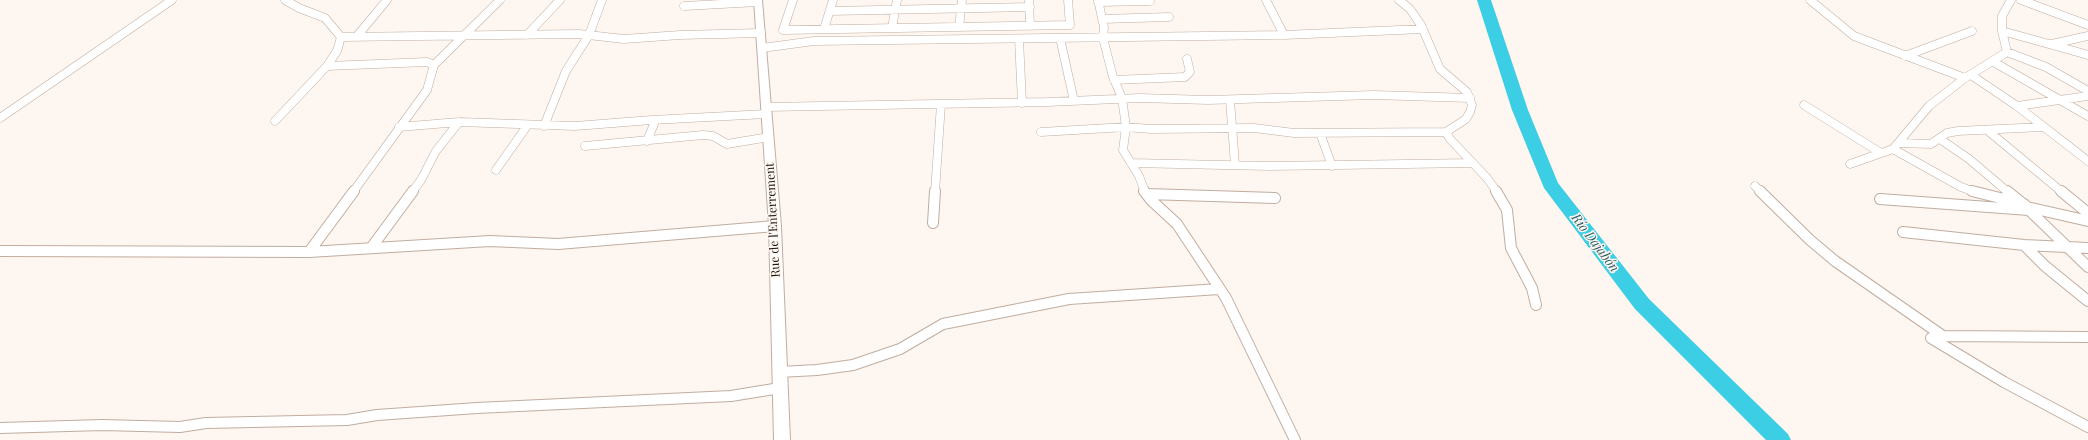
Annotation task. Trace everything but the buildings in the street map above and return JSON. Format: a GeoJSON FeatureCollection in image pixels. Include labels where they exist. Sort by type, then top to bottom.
{"type":"FeatureCollection","features":[{"type":"Feature","properties":{"kind":"street"},"geometry":{"type":"LineString","coordinates":[[0,118],[60,76],[122,36],[172,0]]}},
{"type":"Feature","properties":{"kind":"street"},"geometry":{"type":"LineString","coordinates":[[285,0],[299,8],[325,18],[341,36],[527,35],[589,36],[624,39],[680,35],[761,34]]}},
{"type":"Feature","properties":{"kind":"street"},"geometry":{"type":"LineString","coordinates":[[357,36],[387,0]]}},
{"type":"Feature","properties":{"kind":"street"},"geometry":{"type":"LineString","coordinates":[[309,252],[427,90],[434,65],[500,0]]}},
{"type":"Feature","properties":{"kind":"street"},"geometry":{"type":"LineString","coordinates":[[527,35],[560,0]]}},
{"type":"Feature","properties":{"kind":"street"},"geometry":{"type":"LineString","coordinates":[[544,126],[556,93],[570,65],[589,36],[602,0]]}},
{"type":"Feature","properties":{"kind":"street"},"geometry":{"type":"LineString","coordinates":[[793,0],[783,30],[1070,25],[1068,0]]}},
{"type":"Feature","properties":{"kind":"street"},"geometry":{"type":"LineString","coordinates":[[824,30],[832,0]]}},
{"type":"Feature","properties":{"kind":"street"},"geometry":{"type":"LineString","coordinates":[[892,28],[897,0]]}},
{"type":"Feature","properties":{"kind":"street"},"geometry":{"type":"LineString","coordinates":[[959,27],[962,0]]}},
{"type":"Feature","properties":{"kind":"street"},"geometry":{"type":"LineString","coordinates":[[1266,0],[1284,35]]}},
{"type":"Feature","properties":{"kind":"street"},"geometry":{"type":"LineString","coordinates":[[1041,132],[1126,127],[1151,130],[1233,128],[1320,133],[1446,132],[1466,119],[1472,105],[1470,98],[1467,92],[1437,65],[1434,53],[1423,29],[1410,8],[1399,0]]}},
{"type":"Feature","properties":{"kind":"street"},"geometry":{"type":"LineString","coordinates":[[1810,0],[1854,36],[1905,56],[1968,76],[2017,106],[2042,127],[2088,161]]}},
{"type":"Feature","properties":{"kind":"street"},"geometry":{"type":"LineString","coordinates":[[2007,52],[2002,31],[2002,16],[2011,0]]}},
{"type":"Feature","properties":{"kind":"street"},"geometry":{"type":"LineString","coordinates":[[2021,0],[2088,25]]}},
{"type":"Feature","properties":{"kind":"street"},"geometry":{"type":"LineString","coordinates":[[684,6],[758,1]]}},
{"type":"Feature","properties":{"kind":"street","name":"Rue de l'Enterrement"},"geometry":{"type":"LineString","coordinates":[[758,1],[775,226],[782,440]]}},
{"type":"Feature","properties":{"kind":"street"},"geometry":{"type":"LineString","coordinates":[[1150,1],[1098,1],[1102,19],[1103,38],[1114,80],[1122,98],[1126,127],[1123,150],[1139,176],[1147,194],[1158,208],[1177,224],[1226,298],[1295,440]]}},
{"type":"Feature","properties":{"kind":"street"},"geometry":{"type":"LineString","coordinates":[[830,11],[961,8],[1029,4],[1030,26]]}},
{"type":"Feature","properties":{"kind":"street"},"geometry":{"type":"LineString","coordinates":[[1102,19],[1169,17]]}},
{"type":"Feature","properties":{"kind":"street"},"geometry":{"type":"LineString","coordinates":[[762,48],[814,42],[1284,35],[1423,29]]}},
{"type":"Feature","properties":{"kind":"street"},"geometry":{"type":"LineString","coordinates":[[1905,56],[1972,31]]}},
{"type":"Feature","properties":{"kind":"street"},"geometry":{"type":"LineString","coordinates":[[2002,31],[2088,55]]}},
{"type":"Feature","properties":{"kind":"street"},"geometry":{"type":"LineString","coordinates":[[275,121],[327,66],[337,52],[341,36]]}},
{"type":"Feature","properties":{"kind":"street"},"geometry":{"type":"LineString","coordinates":[[2051,44],[2088,36]]}},
{"type":"Feature","properties":{"kind":"street"},"geometry":{"type":"LineString","coordinates":[[1060,38],[1074,101]]}},
{"type":"Feature","properties":{"kind":"street"},"geometry":{"type":"LineString","coordinates":[[1019,39],[1022,102]]}},
{"type":"Feature","properties":{"kind":"street"},"geometry":{"type":"LineString","coordinates":[[1896,146],[1929,106],[1968,76],[2007,52]]}},
{"type":"Feature","properties":{"kind":"street"},"geometry":{"type":"LineString","coordinates":[[2007,52],[2046,67],[2088,91]]}},
{"type":"Feature","properties":{"kind":"street"},"geometry":{"type":"LineString","coordinates":[[1114,80],[1185,77],[1189,75],[1190,72],[1187,59]]}},
{"type":"Feature","properties":{"kind":"street"},"geometry":{"type":"LineString","coordinates":[[1992,61],[2088,116]]}},
{"type":"Feature","properties":{"kind":"street"},"geometry":{"type":"LineString","coordinates":[[327,66],[427,62],[434,65]]}},
{"type":"Feature","properties":{"kind":"street"},"geometry":{"type":"LineString","coordinates":[[399,127],[459,122],[527,126],[574,126],[766,110],[1074,101],[1122,98],[1230,100],[1374,95],[1470,98]]}},
{"type":"Feature","properties":{"kind":"street"},"geometry":{"type":"LineString","coordinates":[[2017,106],[2088,96]]}},
{"type":"Feature","properties":{"kind":"street"},"geometry":{"type":"LineString","coordinates":[[1230,100],[1235,165]]}},
{"type":"Feature","properties":{"kind":"street"},"geometry":{"type":"LineString","coordinates":[[933,223],[941,104]]}},
{"type":"Feature","properties":{"kind":"street"},"geometry":{"type":"LineString","coordinates":[[1804,105],[1881,153]]}},
{"type":"Feature","properties":{"kind":"street"},"geometry":{"type":"LineString","coordinates":[[647,140],[654,124],[652,120]]}},
{"type":"Feature","properties":{"kind":"street"},"geometry":{"type":"LineString","coordinates":[[371,248],[421,180],[436,151],[459,122]]}},
{"type":"Feature","properties":{"kind":"street"},"geometry":{"type":"LineString","coordinates":[[496,170],[527,126]]}},
{"type":"Feature","properties":{"kind":"street"},"geometry":{"type":"LineString","coordinates":[[1850,164],[1896,146],[1931,144],[1947,133],[2042,127]]}},
{"type":"Feature","properties":{"kind":"street"},"geometry":{"type":"LineString","coordinates":[[1987,130],[2088,213]]}},
{"type":"Feature","properties":{"kind":"street"},"geometry":{"type":"LineString","coordinates":[[1446,132],[1450,139],[1487,178],[1503,200],[1507,210],[1511,248],[1532,288],[1536,305]]}},
{"type":"Feature","properties":{"kind":"street"},"geometry":{"type":"LineString","coordinates":[[1320,133],[1332,166]]}},
{"type":"Feature","properties":{"kind":"street"},"geometry":{"type":"LineString","coordinates":[[585,146],[703,135],[713,136],[727,144],[768,137]]}},
{"type":"Feature","properties":{"kind":"street"},"geometry":{"type":"LineString","coordinates":[[1940,139],[1969,159],[2027,207],[2088,267]]}},
{"type":"Feature","properties":{"kind":"street"},"geometry":{"type":"LineString","coordinates":[[1896,146],[1961,187],[2027,207],[2088,221]]}},
{"type":"Feature","properties":{"kind":"street"},"geometry":{"type":"LineString","coordinates":[[1131,163],[1332,166],[1473,163]]}},
{"type":"Feature","properties":{"kind":"street"},"geometry":{"type":"LineString","coordinates":[[1755,186],[1805,236],[1836,261],[1943,336]]}},
{"type":"Feature","properties":{"kind":"street"},"geometry":{"type":"LineString","coordinates":[[1147,194],[1275,198]]}},
{"type":"Feature","properties":{"kind":"street"},"geometry":{"type":"LineString","coordinates":[[1880,200],[2027,207]]}},
{"type":"Feature","properties":{"kind":"street"},"geometry":{"type":"LineString","coordinates":[[0,252],[309,252],[490,242],[558,244],[775,226]]}},
{"type":"Feature","properties":{"kind":"street"},"geometry":{"type":"LineString","coordinates":[[1903,232],[2024,245],[2088,248]]}},
{"type":"Feature","properties":{"kind":"street"},"geometry":{"type":"LineString","coordinates":[[2024,245],[2044,266],[2088,301]]}},
{"type":"Feature","properties":{"kind":"street"},"geometry":{"type":"LineString","coordinates":[[779,372],[817,370],[853,365],[900,349],[943,324],[1069,299],[1110,295],[1219,289]]}},
{"type":"Feature","properties":{"kind":"street"},"geometry":{"type":"LineString","coordinates":[[2088,337],[1943,336],[1931,338],[2004,382],[2088,428]]}},
{"type":"Feature","properties":{"kind":"street"},"geometry":{"type":"LineString","coordinates":[[0,428],[102,425],[180,427],[206,423],[347,420],[376,414],[731,396],[780,388]]}},
{"type":"Feature","properties":{"kind":"waterway","name":"Río Dajabón"},"geometry":{"type":"LineString","coordinates":[[1484,0],[1520,110],[1550,184],[1642,304],[1780,440]]}}]}
